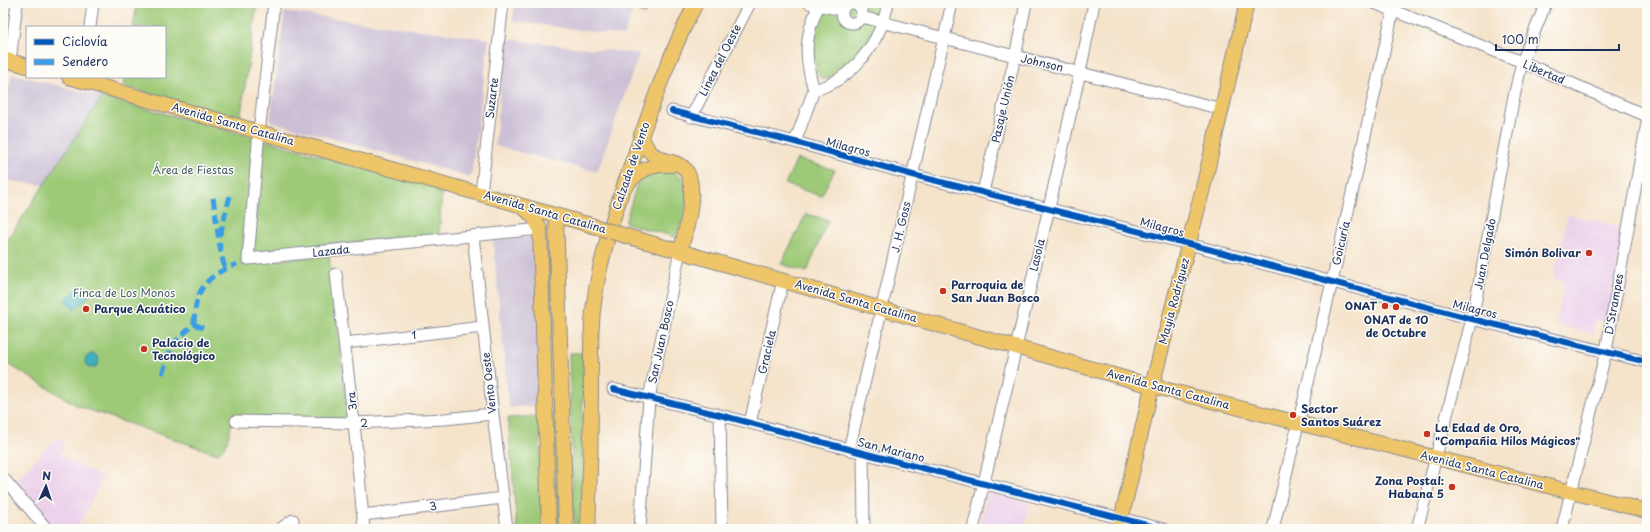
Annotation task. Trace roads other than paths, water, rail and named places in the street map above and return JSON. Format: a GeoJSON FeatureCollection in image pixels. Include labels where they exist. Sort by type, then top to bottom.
{"type":"FeatureCollection","features":[{"type":"Feature","properties":{"kind":"main road","name":"Calzada de Vento"},"geometry":{"type":"LineString","coordinates":[[587,529],[589,503],[590,352],[597,280],[613,217],[641,134],[669,60],[696,3]]}},
{"type":"Feature","properties":{"kind":"main road","name":"Mayía Rodríguez"},"geometry":{"type":"LineString","coordinates":[[1120,523],[1152,386],[1189,244],[1247,3]]}},
{"type":"Feature","properties":{"kind":"main road"},"geometry":{"type":"LineString","coordinates":[[6,60],[26,66]]}},
{"type":"Feature","properties":{"kind":"main road","name":"Avenida Santa Catalina"},"geometry":{"type":"LineString","coordinates":[[84,79],[259,132],[481,193],[556,216],[1152,386],[1570,493],[1647,511]]}},
{"type":"Feature","properties":{"kind":"main road"},"geometry":{"type":"LineString","coordinates":[[641,134],[646,147],[652,154],[682,166],[688,174],[691,197],[680,251]]}},
{"type":"Feature","properties":{"kind":"main road"},"geometry":{"type":"LineString","coordinates":[[622,192],[631,180],[640,172],[656,165],[673,165],[685,176],[690,185]]}},
{"type":"Feature","properties":{"kind":"main road"},"geometry":{"type":"LineString","coordinates":[[519,205],[533,216],[540,229],[549,529]]}},
{"type":"Feature","properties":{"kind":"main road"},"geometry":{"type":"LineString","coordinates":[[540,229],[548,218],[556,216],[566,529]]}},
{"type":"Feature","properties":{"kind":"street"},"geometry":{"type":"LineString","coordinates":[[6,60],[17,3]]}},
{"type":"Feature","properties":{"kind":"street"},"geometry":{"type":"LineString","coordinates":[[90,26],[93,3]]}},
{"type":"Feature","properties":{"kind":"street"},"geometry":{"type":"LineString","coordinates":[[259,132],[274,3]]}},
{"type":"Feature","properties":{"kind":"street","name":"Suzarte"},"geometry":{"type":"LineString","coordinates":[[481,193],[504,3]]}},
{"type":"Feature","properties":{"kind":"street","name":"Línea del Oeste"},"geometry":{"type":"LineString","coordinates":[[691,117],[750,3]]}},
{"type":"Feature","properties":{"kind":"street"},"geometry":{"type":"LineString","coordinates":[[814,90],[823,88],[835,81],[860,61],[876,40],[888,3]]}},
{"type":"Feature","properties":{"kind":"street","name":"J. H. Goss"},"geometry":{"type":"LineString","coordinates":[[849,450],[883,309],[952,3]]}},
{"type":"Feature","properties":{"kind":"street","name":"Pasaje Unión"},"geometry":{"type":"LineString","coordinates":[[983,192],[1015,57],[1026,3]]}},
{"type":"Feature","properties":{"kind":"street","name":"Lasola"},"geometry":{"type":"LineString","coordinates":[[973,529],[1015,346],[1049,208],[1094,3]]}},
{"type":"Feature","properties":{"kind":"street","name":"Libertad"},"geometry":{"type":"LineString","coordinates":[[1374,3],[1394,7],[1647,116]]}},
{"type":"Feature","properties":{"kind":"street","name":"Juan Delgado"},"geometry":{"type":"LineString","coordinates":[[1417,529],[1434,458],[1472,319],[1513,101],[1522,62],[1546,3]]}},
{"type":"Feature","properties":{"kind":"street"},"geometry":{"type":"LineString","coordinates":[[794,142],[814,90],[806,58],[808,34],[816,4]]}},
{"type":"Feature","properties":{"kind":"street","name":"Johnson"},"geometry":{"type":"LineString","coordinates":[[816,4],[842,10],[844,20],[850,24],[856,23],[862,17],[883,21],[1015,57],[1080,72],[1222,109]]}},
{"type":"Feature","properties":{"kind":"street","name":"Goicuría"},"geometry":{"type":"LineString","coordinates":[[1273,529],[1332,282],[1394,7]]}},
{"type":"Feature","properties":{"kind":"street","name":"Milagros"},"geometry":{"type":"LineString","coordinates":[[672,111],[794,142],[913,175],[1189,244],[1472,319],[1647,362]]}},
{"type":"Feature","properties":{"kind":"street","name":"D'Strampes"},"geometry":{"type":"LineString","coordinates":[[1562,529],[1606,351],[1647,123]]}},
{"type":"Feature","properties":{"kind":"street","name":"Lazada"},"geometry":{"type":"LineString","coordinates":[[259,132],[248,259],[540,229]]}},
{"type":"Feature","properties":{"kind":"street","name":"Vento Oeste"},"geometry":{"type":"LineString","coordinates":[[473,236],[507,529]]}},
{"type":"Feature","properties":{"kind":"street","name":"San Juan Bosco"},"geometry":{"type":"LineString","coordinates":[[640,529],[649,398],[680,251]]}},
{"type":"Feature","properties":{"kind":"street","name":"3ra"},"geometry":{"type":"LineString","coordinates":[[336,274],[354,423],[364,529]]}},
{"type":"Feature","properties":{"kind":"street","name":"Graciela"},"geometry":{"type":"LineString","coordinates":[[750,423],[783,280]]}},
{"type":"Feature","properties":{"kind":"street","name":"1"},"geometry":{"type":"LineString","coordinates":[[345,343],[483,327]]}},
{"type":"Feature","properties":{"kind":"street","name":"San Mariano"},"geometry":{"type":"LineString","coordinates":[[613,389],[984,483],[1120,523],[1163,529]]}},
{"type":"Feature","properties":{"kind":"street","name":"2"},"geometry":{"type":"LineString","coordinates":[[236,421],[354,423],[444,419],[493,414]]}},
{"type":"Feature","properties":{"kind":"street"},"geometry":{"type":"LineString","coordinates":[[720,415],[722,529]]}},
{"type":"Feature","properties":{"kind":"street"},"geometry":{"type":"LineString","coordinates":[[862,453],[864,529]]}},
{"type":"Feature","properties":{"kind":"street"},"geometry":{"type":"LineString","coordinates":[[3,478],[7,490],[47,529]]}},
{"type":"Feature","properties":{"kind":"street","name":"3"},"geometry":{"type":"LineString","coordinates":[[363,515],[504,498]]}},
{"type":"Feature","properties":{"kind":"street"},"geometry":{"type":"LineString","coordinates":[[280,529],[293,520]]}},
{"type":"Feature","properties":{"kind":"water"},"geometry":{"type":"Polygon","coordinates":[[[81,286],[90,296],[73,310],[65,300],[81,286]]]}},
{"type":"Feature","properties":{"kind":"water"},"geometry":{"type":"Polygon","coordinates":[[[89,354],[95,354],[99,358],[99,364],[95,368],[89,368],[85,364],[85,358],[89,354]]]}},
{"type":"Feature","properties":{"kind":"place","name":"Simón Bolivar"},"geometry":{"type":"Point","coordinates":[1589,253]}},
{"type":"Feature","properties":{"kind":"place","name":"Parroquia de San Juan Bosco"},"geometry":{"type":"Point","coordinates":[943,291]}},
{"type":"Feature","properties":{"kind":"place","name":"ONAT"},"geometry":{"type":"Point","coordinates":[1385,306]}},
{"type":"Feature","properties":{"kind":"place","name":"ONAT de 10 de Octubre"},"geometry":{"type":"Point","coordinates":[1396,307]}},
{"type":"Feature","properties":{"kind":"place","name":"Parque Acuático"},"geometry":{"type":"Point","coordinates":[86,309]}},
{"type":"Feature","properties":{"kind":"place","name":"Palacio de Tecnológico"},"geometry":{"type":"Point","coordinates":[144,349]}},
{"type":"Feature","properties":{"kind":"place","name":"Sector Santos Suárez"},"geometry":{"type":"Point","coordinates":[1293,415]}},
{"type":"Feature","properties":{"kind":"place","name":"La Edad de Oro, \"Compañia Hilos Mágicos\""},"geometry":{"type":"Point","coordinates":[1427,434]}},
{"type":"Feature","properties":{"kind":"place","name":"Zona Postal: Habana 5"},"geometry":{"type":"Point","coordinates":[1452,487]}},
{"type":"Feature","properties":{"kind":"park label","name":"Área de Fiestas"},"geometry":{"type":"Point","coordinates":[193,170]}},
{"type":"Feature","properties":{"kind":"park label","name":"Finca de Los Monos"},"geometry":{"type":"Point","coordinates":[124,293]}}]}
